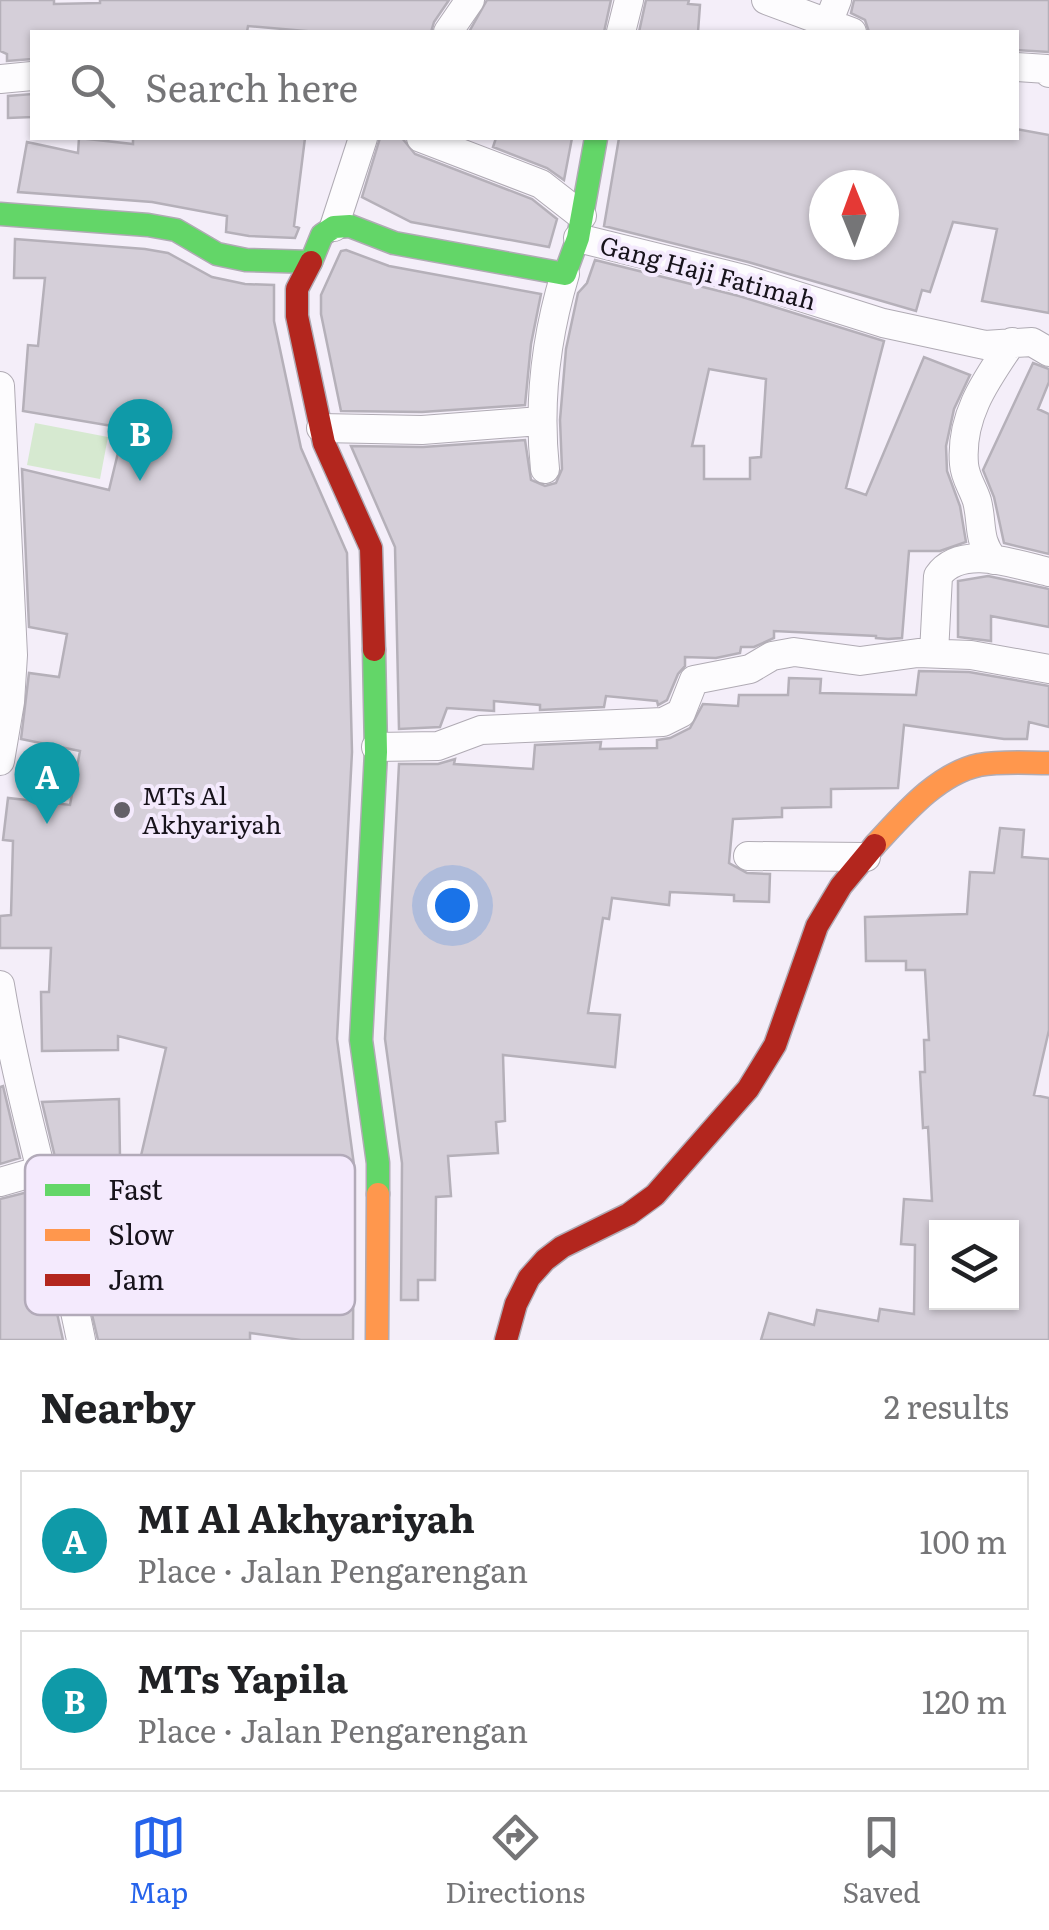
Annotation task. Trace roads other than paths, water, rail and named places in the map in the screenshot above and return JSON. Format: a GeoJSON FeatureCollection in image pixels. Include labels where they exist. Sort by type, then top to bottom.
{"type":"FeatureCollection","features":[{"type":"Feature","properties":{"kind":"street"},"geometry":{"type":"LineString","coordinates":[[449,30],[470,0]]}},
{"type":"Feature","properties":{"kind":"street"},"geometry":{"type":"LineString","coordinates":[[620,30],[628,0]]}},
{"type":"Feature","properties":{"kind":"street"},"geometry":{"type":"LineString","coordinates":[[766,0],[838,19]]}},
{"type":"Feature","properties":{"kind":"street"},"geometry":{"type":"LineString","coordinates":[[1019,68],[1047,69],[1049,73]]}},
{"type":"Feature","properties":{"kind":"street"},"geometry":{"type":"LineString","coordinates":[[0,79],[30,76]]}},
{"type":"Feature","properties":{"kind":"street"},"geometry":{"type":"LineString","coordinates":[[362,140],[334,226],[322,235],[297,288],[297,316],[321,428],[342,488],[371,548],[376,748],[362,1040],[378,1163],[377,1340]]}},
{"type":"Feature","properties":{"kind":"street"},"geometry":{"type":"LineString","coordinates":[[426,140],[541,184],[580,227]]}},
{"type":"Feature","properties":{"kind":"street"},"geometry":{"type":"LineString","coordinates":[[580,227],[596,140]]}},
{"type":"Feature","properties":{"kind":"street"},"geometry":{"type":"LineString","coordinates":[[0,214],[148,225],[176,230],[218,254],[246,260],[311,262]]}},
{"type":"Feature","properties":{"kind":"street","name":"Gang Haji Fatimah"},"geometry":{"type":"LineString","coordinates":[[334,226],[350,226],[394,244],[565,274],[580,227],[883,322],[970,343],[1032,342],[1049,352]]}},
{"type":"Feature","properties":{"kind":"street"},"geometry":{"type":"LineString","coordinates":[[545,468],[540,420],[549,348],[565,274]]}},
{"type":"Feature","properties":{"kind":"street"},"geometry":{"type":"LineString","coordinates":[[994,560],[982,542],[978,505],[964,463],[968,423],[980,389],[1012,342]]}},
{"type":"Feature","properties":{"kind":"street"},"geometry":{"type":"LineString","coordinates":[[0,386],[13,655],[0,761]]}},
{"type":"Feature","properties":{"kind":"street"},"geometry":{"type":"LineString","coordinates":[[321,428],[422,430],[540,420]]}},
{"type":"Feature","properties":{"kind":"street"},"geometry":{"type":"LineString","coordinates":[[934,653],[938,576],[942,569],[959,560],[994,560],[1049,572]]}},
{"type":"Feature","properties":{"kind":"street"},"geometry":{"type":"LineString","coordinates":[[376,748],[438,746],[481,730],[663,722],[682,714],[694,680],[750,669],[772,656],[794,652],[860,661],[934,653],[971,655],[1049,669]]}},
{"type":"Feature","properties":{"kind":"street"},"geometry":{"type":"LineString","coordinates":[[506,1340],[523,1284],[540,1261],[622,1218],[656,1194],[766,1064],[817,926],[866,857],[909,810],[944,779],[984,763],[1049,763]]}},
{"type":"Feature","properties":{"kind":"street"},"geometry":{"type":"LineString","coordinates":[[748,856],[866,857]]}},
{"type":"Feature","properties":{"kind":"street"},"geometry":{"type":"LineString","coordinates":[[0,985],[10,1047],[38,1155]]}},
{"type":"Feature","properties":{"kind":"street"},"geometry":{"type":"LineString","coordinates":[[0,1182],[25,1175]]}},
{"type":"Feature","properties":{"kind":"street"},"geometry":{"type":"LineString","coordinates":[[74,1315],[80,1340]]}},
{"type":"Feature","properties":{"kind":"place","name":"MTs Yapila"},"geometry":{"type":"Point","coordinates":[140,481]}},
{"type":"Feature","properties":{"kind":"place","name":"MTs Al Akhyariyah"},"geometry":{"type":"Point","coordinates":[122,810]}},
{"type":"Feature","properties":{"kind":"place","name":"MI Al Akhyariyah"},"geometry":{"type":"Point","coordinates":[47,824]}}]}
